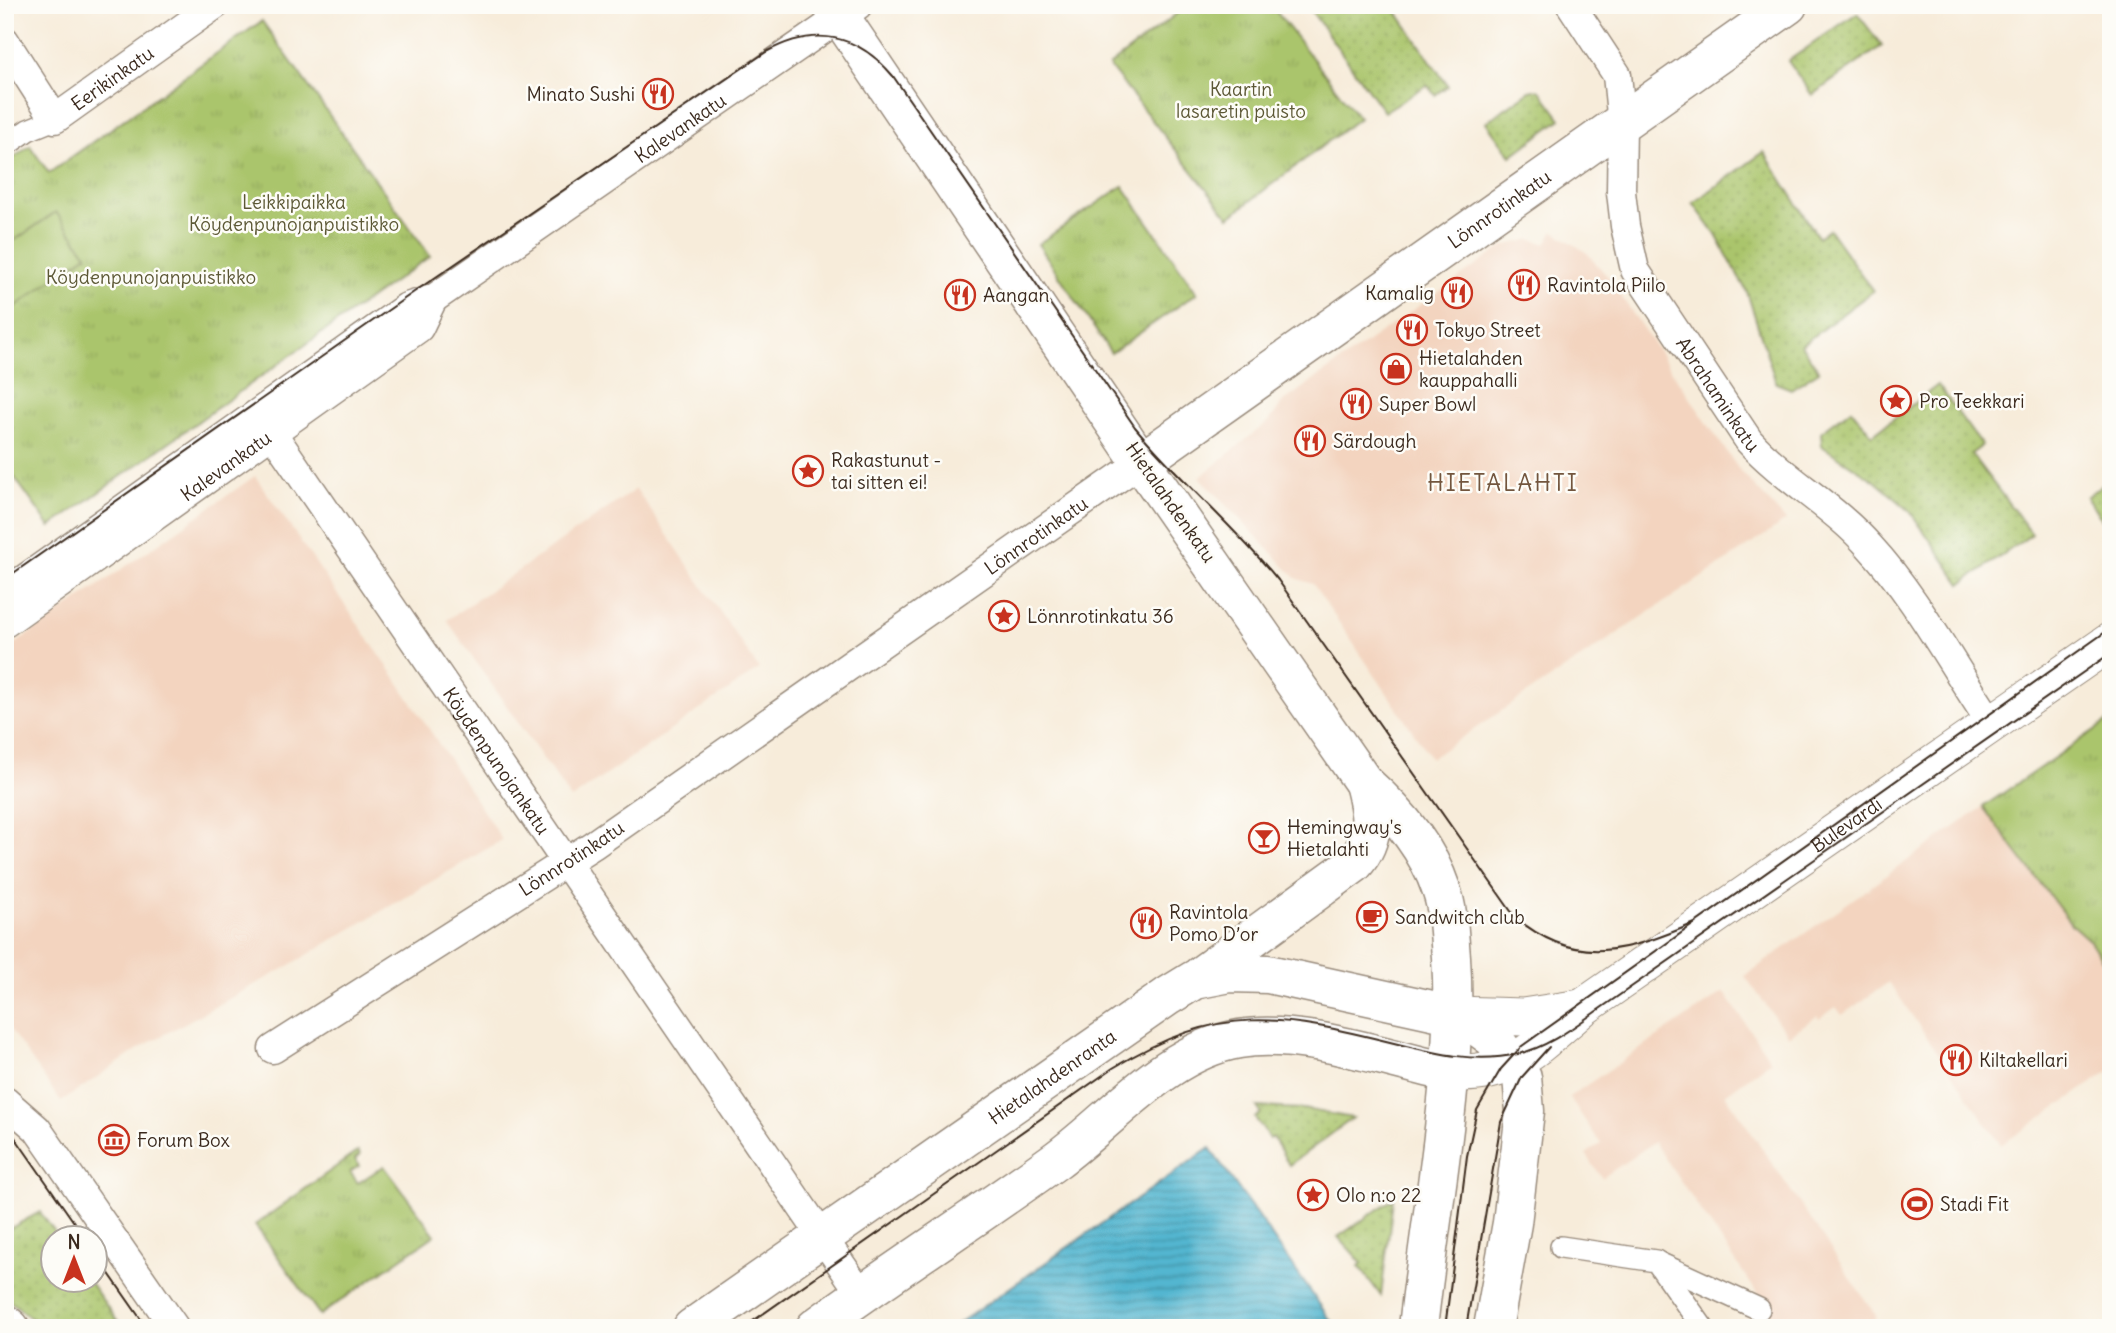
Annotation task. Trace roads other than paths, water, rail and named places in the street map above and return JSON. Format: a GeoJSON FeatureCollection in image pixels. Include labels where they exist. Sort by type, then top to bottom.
{"type":"FeatureCollection","features":[{"type":"Feature","properties":{"kind":"main road","name":"Lönnrotinkatu"},"geometry":{"type":"LineString","coordinates":[[1141,462],[1788,5]]}},
{"type":"Feature","properties":{"kind":"main road","name":"Hietalahdenkatu"},"geometry":{"type":"LineString","coordinates":[[844,9],[1141,462],[1364,783],[1395,810],[1435,873],[1447,910],[1455,1015]]}},
{"type":"Feature","properties":{"kind":"main road"},"geometry":{"type":"LineString","coordinates":[[1194,980],[1354,864],[1363,853],[1372,822],[1364,783]]}},
{"type":"Feature","properties":{"kind":"main road","name":"Hietalahdenranta"},"geometry":{"type":"LineString","coordinates":[[692,1328],[1194,980],[1230,973],[1268,974],[1455,1015],[1493,1038],[1522,1077],[1523,1140],[1493,1328]]}},
{"type":"Feature","properties":{"kind":"main road"},"geometry":{"type":"LineString","coordinates":[[1418,1328],[1455,1015]]}},
{"type":"Feature","properties":{"kind":"main road"},"geometry":{"type":"LineString","coordinates":[[815,1328],[1058,1159],[1171,1068],[1217,1044],[1241,1038],[1290,1038],[1448,1072]]}},
{"type":"Feature","properties":{"kind":"main road"},"geometry":{"type":"LineString","coordinates":[[5,1324],[10,1328]]}},
{"type":"Feature","properties":{"kind":"street","name":"Eerikinkatu"},"geometry":{"type":"LineString","coordinates":[[5,146],[28,130],[55,119],[215,5]]}},
{"type":"Feature","properties":{"kind":"street","name":"Abrahaminkatu"},"geometry":{"type":"LineString","coordinates":[[1571,5],[1617,75],[1622,124],[1620,185],[1625,226],[1635,270],[1749,441],[1772,466],[1836,514],[1871,547],[1992,724]]}},
{"type":"Feature","properties":{"kind":"street","name":"Kalevankatu"},"geometry":{"type":"LineString","coordinates":[[5,593],[407,307],[433,299],[844,9]]}},
{"type":"Feature","properties":{"kind":"street"},"geometry":{"type":"LineString","coordinates":[[5,41],[55,119]]}},
{"type":"Feature","properties":{"kind":"street","name":"Kalevankatu"},"geometry":{"type":"LineString","coordinates":[[5,623],[419,328],[433,299]]}},
{"type":"Feature","properties":{"kind":"street","name":"Köydenpunojankatu"},"geometry":{"type":"LineString","coordinates":[[272,435],[862,1295]]}},
{"type":"Feature","properties":{"kind":"street","name":"Lönnrotinkatu"},"geometry":{"type":"LineString","coordinates":[[273,1049],[567,862],[1141,462]]}},
{"type":"Feature","properties":{"kind":"street","name":"Bulevardi"},"geometry":{"type":"LineString","coordinates":[[1448,1072],[1479,1073],[1513,1065],[1582,1008],[2111,641]]}},
{"type":"Feature","properties":{"kind":"street","name":"Bulevardi"},"geometry":{"type":"LineString","coordinates":[[1455,1015],[1523,1017],[1582,1008]]}},
{"type":"Feature","properties":{"kind":"street"},"geometry":{"type":"LineString","coordinates":[[6,1103],[37,1129],[175,1328]]}},
{"type":"Feature","properties":{"kind":"street"},"geometry":{"type":"LineString","coordinates":[[1561,1247],[1656,1261],[1759,1309]]}},
{"type":"Feature","properties":{"kind":"street"},"geometry":{"type":"LineString","coordinates":[[1656,1261],[1703,1328]]}},
{"type":"Feature","properties":{"kind":"water"},"geometry":{"type":"Polygon","coordinates":[[[1210,1148],[1336,1328],[952,1328],[1210,1148]]]}},
{"type":"Feature","properties":{"kind":"tram line"},"geometry":{"type":"LineString","coordinates":[[5,579],[414,292],[766,52],[802,38],[835,38],[865,51],[893,76],[1135,427],[1278,580],[1515,917],[1559,944],[1603,950],[1647,941],[1695,923]]}},
{"type":"Feature","properties":{"kind":"tram line"},"geometry":{"type":"LineString","coordinates":[[1445,1328],[1467,1156],[1477,1110],[1501,1069],[1522,1046],[2111,628]]}},
{"type":"Feature","properties":{"kind":"tram line"},"geometry":{"type":"LineString","coordinates":[[743,1328],[1113,1068],[1186,1032],[1252,1020],[1285,1021],[1457,1056],[1502,1057],[1540,1046],[1581,1022],[2111,653]]}},
{"type":"Feature","properties":{"kind":"tram line"},"geometry":{"type":"LineString","coordinates":[[1466,1328],[1501,1122],[1522,1077],[1549,1047]]}},
{"type":"Feature","properties":{"kind":"tram line"},"geometry":{"type":"LineString","coordinates":[[5,1123],[75,1224]]}},
{"type":"Feature","properties":{"kind":"tram line"},"geometry":{"type":"LineString","coordinates":[[108,1272],[147,1328]]}},
{"type":"Feature","properties":{"kind":"place","name":"Minato Sushi"},"geometry":{"type":"Point","coordinates":[658,94]}},
{"type":"Feature","properties":{"kind":"place","name":"Ravintola Piilo"},"geometry":{"type":"Point","coordinates":[1524,285]}},
{"type":"Feature","properties":{"kind":"place","name":"Kamalig"},"geometry":{"type":"Point","coordinates":[1457,293]}},
{"type":"Feature","properties":{"kind":"place","name":"Aangan"},"geometry":{"type":"Point","coordinates":[960,295]}},
{"type":"Feature","properties":{"kind":"place","name":"Tokyo Street"},"geometry":{"type":"Point","coordinates":[1412,330]}},
{"type":"Feature","properties":{"kind":"place","name":"Hietalahden kauppahalli"},"geometry":{"type":"Point","coordinates":[1396,369]}},
{"type":"Feature","properties":{"kind":"place","name":"Pro Teekkari"},"geometry":{"type":"Point","coordinates":[1896,401]}},
{"type":"Feature","properties":{"kind":"place","name":"Super Bowl"},"geometry":{"type":"Point","coordinates":[1356,404]}},
{"type":"Feature","properties":{"kind":"place","name":"Särdough"},"geometry":{"type":"Point","coordinates":[1310,441]}},
{"type":"Feature","properties":{"kind":"place","name":"Rakastunut - tai sitten ei!"},"geometry":{"type":"Point","coordinates":[808,471]}},
{"type":"Feature","properties":{"kind":"place","name":"Lönnrotinkatu 36"},"geometry":{"type":"Point","coordinates":[1004,616]}},
{"type":"Feature","properties":{"kind":"place","name":"Hemingway's Hietalahti"},"geometry":{"type":"Point","coordinates":[1264,838]}},
{"type":"Feature","properties":{"kind":"place","name":"Sandwitch club"},"geometry":{"type":"Point","coordinates":[1372,917]}},
{"type":"Feature","properties":{"kind":"place","name":"Ravintola Pomo D’or"},"geometry":{"type":"Point","coordinates":[1146,923]}},
{"type":"Feature","properties":{"kind":"place","name":"Kiltakellari"},"geometry":{"type":"Point","coordinates":[1956,1060]}},
{"type":"Feature","properties":{"kind":"place","name":"Forum Box"},"geometry":{"type":"Point","coordinates":[114,1140]}},
{"type":"Feature","properties":{"kind":"place","name":"Olo n:o 22"},"geometry":{"type":"Point","coordinates":[1313,1195]}},
{"type":"Feature","properties":{"kind":"place","name":"Stadi Fit"},"geometry":{"type":"Point","coordinates":[1917,1204]}},
{"type":"Feature","properties":{"kind":"district","name":"HIETALAHTI"},"geometry":{"type":"Point","coordinates":[1503,482]}},
{"type":"Feature","properties":{"kind":"park label","name":"Kaartin lasaretin puisto"},"geometry":{"type":"Point","coordinates":[1241,100]}},
{"type":"Feature","properties":{"kind":"park label","name":"Leikkipaikka Köydenpunojanpuistikko"},"geometry":{"type":"Point","coordinates":[294,213]}},
{"type":"Feature","properties":{"kind":"park label","name":"Köydenpunojanpuistikko"},"geometry":{"type":"Point","coordinates":[151,277]}}]}
